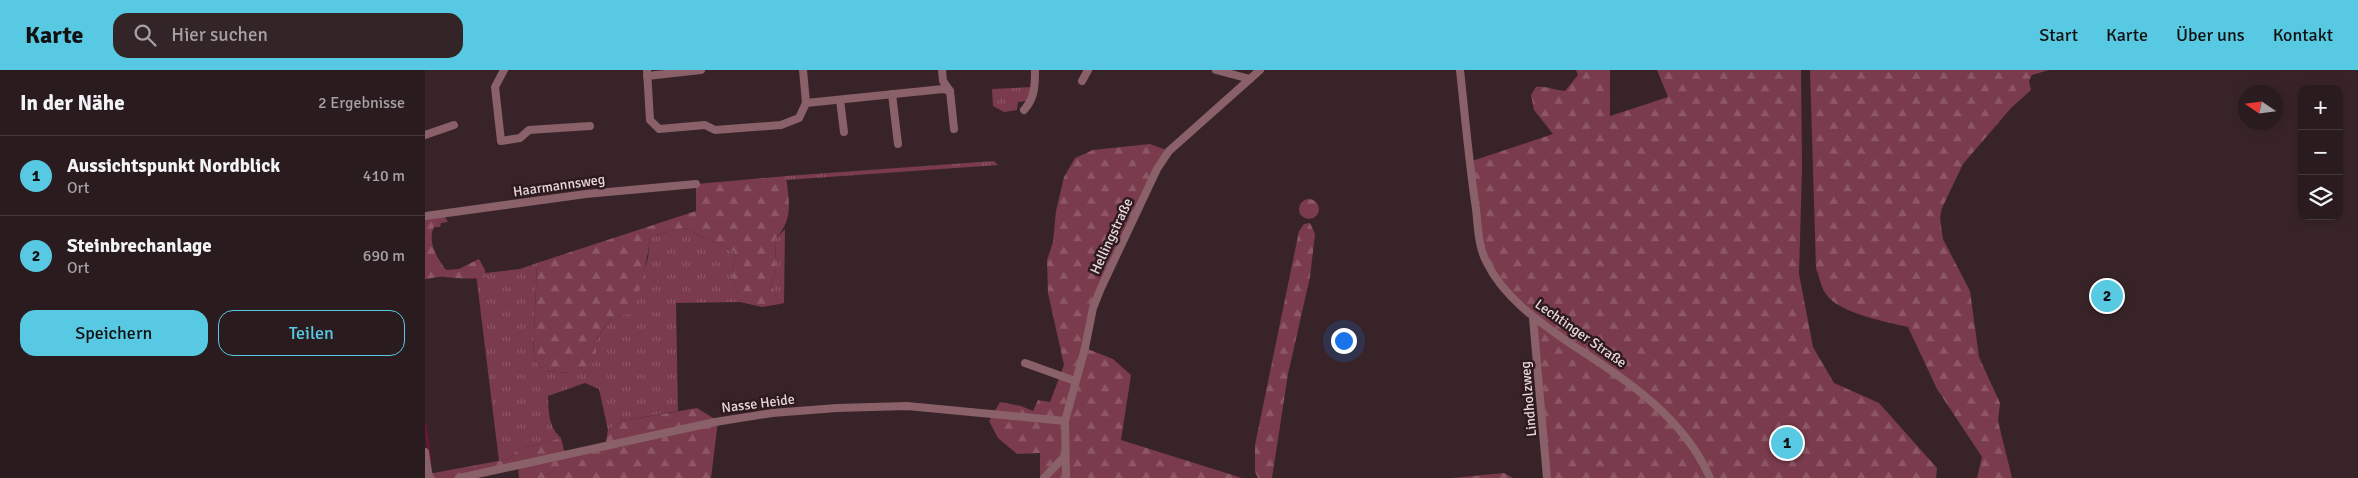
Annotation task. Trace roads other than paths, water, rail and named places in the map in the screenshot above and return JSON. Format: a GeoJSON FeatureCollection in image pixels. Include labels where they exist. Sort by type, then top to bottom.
{"type":"FeatureCollection","features":[{"type":"Feature","properties":{"kind":"street"},"geometry":{"type":"LineString","coordinates":[[504,70],[495,87],[501,140],[520,138],[529,130],[590,126]]}},
{"type":"Feature","properties":{"kind":"street"},"geometry":{"type":"LineString","coordinates":[[701,70],[647,73],[650,120],[659,128],[705,125],[715,130],[781,125],[799,118],[806,103],[803,70]]}},
{"type":"Feature","properties":{"kind":"street"},"geometry":{"type":"LineString","coordinates":[[942,70],[943,81],[950,92],[954,129]]}},
{"type":"Feature","properties":{"kind":"street"},"geometry":{"type":"LineString","coordinates":[[1024,110],[1031,102],[1035,86],[1035,70]]}},
{"type":"Feature","properties":{"kind":"street"},"geometry":{"type":"LineString","coordinates":[[1082,81],[1087,70]]}},
{"type":"Feature","properties":{"kind":"street"},"geometry":{"type":"LineString","coordinates":[[1216,70],[1250,80]]}},
{"type":"Feature","properties":{"kind":"street","name":"Hellingstraße"},"geometry":{"type":"LineString","coordinates":[[1066,478],[1065,421],[1101,288],[1157,169],[1169,151],[1260,70]]}},
{"type":"Feature","properties":{"kind":"street","name":"Lechtinger Straße"},"geometry":{"type":"LineString","coordinates":[[1460,70],[1469,162],[1484,258],[1492,273],[1533,318],[1619,375],[1656,404],[1700,455],[1710,478]]}},
{"type":"Feature","properties":{"kind":"street"},"geometry":{"type":"LineString","coordinates":[[806,103],[943,89],[950,92]]}},
{"type":"Feature","properties":{"kind":"street"},"geometry":{"type":"LineString","coordinates":[[892,94],[899,144]]}},
{"type":"Feature","properties":{"kind":"street"},"geometry":{"type":"LineString","coordinates":[[841,100],[844,132]]}},
{"type":"Feature","properties":{"kind":"street"},"geometry":{"type":"LineString","coordinates":[[425,134],[454,126]]}},
{"type":"Feature","properties":{"kind":"street"},"geometry":{"type":"LineString","coordinates":[[649,177],[649,187]]}},
{"type":"Feature","properties":{"kind":"street","name":"Haarmannsweg"},"geometry":{"type":"LineString","coordinates":[[425,216],[649,187],[696,184]]}},
{"type":"Feature","properties":{"kind":"street","name":"Lindholzweg"},"geometry":{"type":"LineString","coordinates":[[1533,318],[1547,478]]}},
{"type":"Feature","properties":{"kind":"street"},"geometry":{"type":"LineString","coordinates":[[1025,363],[1075,381]]}},
{"type":"Feature","properties":{"kind":"street","name":"Nasse Heide"},"geometry":{"type":"LineString","coordinates":[[459,478],[715,422],[772,413],[837,408],[907,406],[1065,421]]}},
{"type":"Feature","properties":{"kind":"street"},"geometry":{"type":"LineString","coordinates":[[425,452],[429,478]]}},
{"type":"Feature","properties":{"kind":"street"},"geometry":{"type":"LineString","coordinates":[[1044,478],[1065,456]]}},
{"type":"Feature","properties":{"kind":"waterway"},"geometry":{"type":"LineString","coordinates":[[425,424],[430,459]]}},
{"type":"Feature","properties":{"kind":"place","name":"Steinbrechanlage"},"geometry":{"type":"Point","coordinates":[2107,296]}},
{"type":"Feature","properties":{"kind":"place","name":"Aussichtspunkt Nordblick"},"geometry":{"type":"Point","coordinates":[1787,443]}}]}
